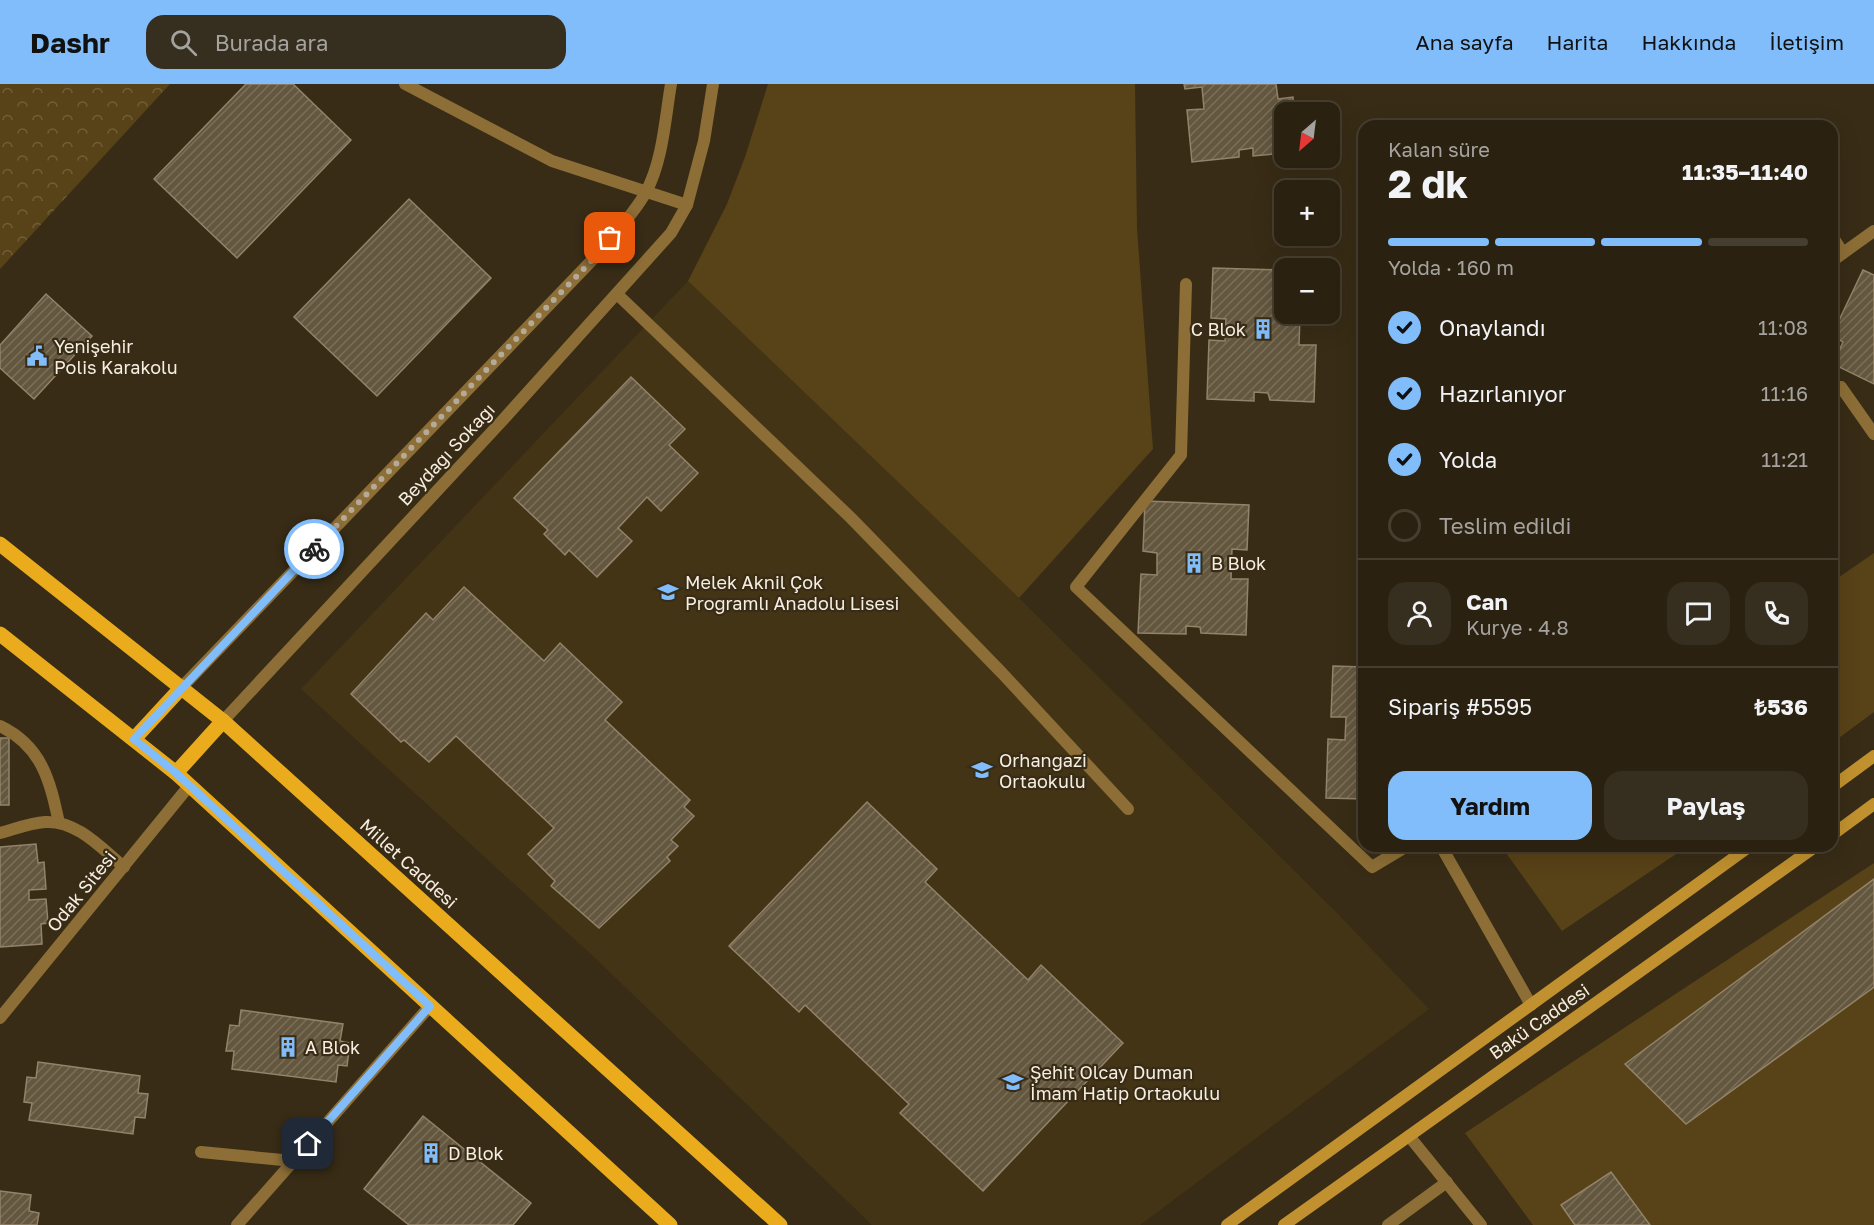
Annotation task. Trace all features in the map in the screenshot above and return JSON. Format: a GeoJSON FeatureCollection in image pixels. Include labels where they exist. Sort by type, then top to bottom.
{"type":"FeatureCollection","features":[{"type":"Feature","properties":{"kind":"main road","name":"Millet Caddesi"},"geometry":{"type":"LineString","coordinates":[[0,544],[224,721],[780,1225]]}},
{"type":"Feature","properties":{"kind":"main road"},"geometry":{"type":"LineString","coordinates":[[0,634],[176,773],[670,1225]]}},
{"type":"Feature","properties":{"kind":"main road"},"geometry":{"type":"LineString","coordinates":[[134,739],[182,687]]}},
{"type":"Feature","properties":{"kind":"main road"},"geometry":{"type":"LineString","coordinates":[[176,773],[224,721]]}},
{"type":"Feature","properties":{"kind":"main road"},"geometry":{"type":"LineString","coordinates":[[1838,783],[1874,756]]}},
{"type":"Feature","properties":{"kind":"main road"},"geometry":{"type":"LineString","coordinates":[[1838,831],[1874,804]]}},
{"type":"Feature","properties":{"kind":"main road","name":"Bakü Caddesi"},"geometry":{"type":"LineString","coordinates":[[1227,1225],[1742,852]]}},
{"type":"Feature","properties":{"kind":"main road","name":"Bakü Caddesi"},"geometry":{"type":"LineString","coordinates":[[1284,1225],[1808,852]]}},
{"type":"Feature","properties":{"kind":"street"},"geometry":{"type":"LineString","coordinates":[[405,84],[552,161],[687,205]]}},
{"type":"Feature","properties":{"kind":"street","name":"Beydağı Sokağı"},"geometry":{"type":"LineString","coordinates":[[182,687],[598,254],[645,193],[656,170],[671,84]]}},
{"type":"Feature","properties":{"kind":"street","name":"Beydağı Sokağı"},"geometry":{"type":"LineString","coordinates":[[224,721],[501,422],[671,233],[687,205],[704,141],[713,84]]}},
{"type":"Feature","properties":{"kind":"street"},"geometry":{"type":"LineString","coordinates":[[1838,257],[1874,231]]}},
{"type":"Feature","properties":{"kind":"street"},"geometry":{"type":"LineString","coordinates":[[1838,244],[1844,253]]}},
{"type":"Feature","properties":{"kind":"street"},"geometry":{"type":"LineString","coordinates":[[1186,284],[1181,455],[1076,587],[1372,867],[1397,852]]}},
{"type":"Feature","properties":{"kind":"street"},"geometry":{"type":"LineString","coordinates":[[617,294],[851,518],[1002,674],[1128,809]]}},
{"type":"Feature","properties":{"kind":"street"},"geometry":{"type":"LineString","coordinates":[[1841,387],[1874,434]]}},
{"type":"Feature","properties":{"kind":"street"},"geometry":{"type":"LineString","coordinates":[[0,726],[21,739],[39,759],[49,778],[59,823]]}},
{"type":"Feature","properties":{"kind":"street","name":"Odak Sitesi"},"geometry":{"type":"LineString","coordinates":[[0,1018],[189,786]]}},
{"type":"Feature","properties":{"kind":"street"},"geometry":{"type":"LineString","coordinates":[[0,833],[37,823],[59,823],[81,832],[124,867]]}},
{"type":"Feature","properties":{"kind":"street"},"geometry":{"type":"LineString","coordinates":[[1444,852],[1531,1005]]}},
{"type":"Feature","properties":{"kind":"street"},"geometry":{"type":"LineString","coordinates":[[237,1225],[430,1006]]}},
{"type":"Feature","properties":{"kind":"street"},"geometry":{"type":"LineString","coordinates":[[1409,1136],[1481,1225]]}},
{"type":"Feature","properties":{"kind":"street"},"geometry":{"type":"LineString","coordinates":[[201,1152],[292,1161]]}},
{"type":"Feature","properties":{"kind":"street"},"geometry":{"type":"LineString","coordinates":[[1389,1225],[1447,1182]]}},
{"type":"Feature","properties":{"kind":"shaded area"},"geometry":{"type":"Polygon","coordinates":[[[688,281],[1019,598],[1337,913],[1429,1009],[1140,1225],[872,1225],[594,957],[301,689],[688,281]]]}},
{"type":"Feature","properties":{"kind":"green space"},"geometry":{"type":"Polygon","coordinates":[[[0,84],[170,84],[0,269],[0,84]]]}},
{"type":"Feature","properties":{"kind":"green space"},"geometry":{"type":"Polygon","coordinates":[[[768,84],[1135,84],[1137,228],[1153,449],[1019,598],[688,281],[727,204],[745,157],[768,84]]]}},
{"type":"Feature","properties":{"kind":"green space"},"geometry":{"type":"Polygon","coordinates":[[[1874,553],[1874,712],[1838,739],[1838,578],[1874,553]]]}},
{"type":"Feature","properties":{"kind":"green space"},"geometry":{"type":"Polygon","coordinates":[[[1505,852],[1679,852],[1562,931],[1505,852]]]}},
{"type":"Feature","properties":{"kind":"green space"},"geometry":{"type":"Polygon","coordinates":[[[1874,863],[1874,1225],[1533,1225],[1465,1133],[1874,863]]]}},
{"type":"Feature","properties":{"kind":"building"},"geometry":{"type":"Polygon","coordinates":[[[246,84],[293,84],[351,140],[237,258],[154,179],[246,84]]]}},
{"type":"Feature","properties":{"kind":"building"},"geometry":{"type":"Polygon","coordinates":[[[1184,84],[1276,84],[1278,99],[1293,97],[1293,102],[1274,102],[1274,154],[1253,156],[1253,148],[1239,150],[1239,157],[1192,162],[1187,110],[1204,109],[1202,87],[1185,89],[1184,84]]]}},
{"type":"Feature","properties":{"kind":"building"},"geometry":{"type":"Polygon","coordinates":[[[409,199],[491,278],[377,396],[294,317],[409,199]]]}},
{"type":"Feature","properties":{"kind":"building","name":"C Blok"},"geometry":{"type":"Polygon","coordinates":[[[1213,268],[1274,270],[1274,324],[1300,324],[1299,345],[1316,345],[1314,402],[1270,400],[1268,393],[1254,392],[1254,401],[1207,399],[1209,340],[1225,341],[1226,319],[1211,318],[1213,268]]]}},
{"type":"Feature","properties":{"kind":"building"},"geometry":{"type":"Polygon","coordinates":[[[1863,270],[1874,275],[1874,384],[1838,366],[1838,353],[1843,342],[1838,339],[1838,322],[1863,270]]]}},
{"type":"Feature","properties":{"kind":"building","name":"Yenişehir Polis Karakolu"},"geometry":{"type":"Polygon","coordinates":[[[46,294],[92,336],[34,399],[0,368],[0,345],[46,294]]]}},
{"type":"Feature","properties":{"kind":"building"},"geometry":{"type":"Polygon","coordinates":[[[631,377],[685,429],[669,445],[698,473],[661,511],[647,497],[618,528],[632,541],[597,577],[569,550],[565,555],[544,534],[548,530],[514,498],[631,377]]]}},
{"type":"Feature","properties":{"kind":"building","name":"B Blok"},"geometry":{"type":"Polygon","coordinates":[[[1145,501],[1249,505],[1247,550],[1232,549],[1231,579],[1248,579],[1246,635],[1201,633],[1200,627],[1186,626],[1186,634],[1138,633],[1141,574],[1157,575],[1157,553],[1143,551],[1145,501]]]}},
{"type":"Feature","properties":{"kind":"building"},"geometry":{"type":"Polygon","coordinates":[[[464,587],[544,661],[560,643],[622,702],[605,720],[690,800],[684,807],[694,816],[671,840],[678,846],[667,857],[670,861],[599,928],[551,886],[555,881],[528,854],[554,828],[456,736],[429,762],[404,740],[401,742],[351,694],[426,613],[433,620],[464,587]]]}},
{"type":"Feature","properties":{"kind":"building"},"geometry":{"type":"Polygon","coordinates":[[[1333,666],[1358,667],[1358,799],[1326,798],[1328,739],[1345,740],[1346,717],[1331,717],[1333,666]]]}},
{"type":"Feature","properties":{"kind":"building"},"geometry":{"type":"Polygon","coordinates":[[[0,738],[9,738],[9,805],[0,805],[0,738]]]}},
{"type":"Feature","properties":{"kind":"building"},"geometry":{"type":"Polygon","coordinates":[[[867,802],[937,869],[925,882],[1028,980],[1041,965],[1123,1043],[983,1191],[900,1113],[909,1104],[805,1005],[799,1012],[729,946],[867,802]]]}},
{"type":"Feature","properties":{"kind":"building"},"geometry":{"type":"Polygon","coordinates":[[[36,844],[38,863],[44,862],[46,889],[29,890],[29,900],[46,899],[48,923],[41,924],[42,944],[0,947],[0,847],[36,844]]]}},
{"type":"Feature","properties":{"kind":"building"},"geometry":{"type":"Polygon","coordinates":[[[1874,879],[1874,987],[1686,1124],[1625,1064],[1874,879]]]}},
{"type":"Feature","properties":{"kind":"building","name":"A Blok"},"geometry":{"type":"Polygon","coordinates":[[[241,1010],[343,1024],[340,1041],[350,1043],[347,1066],[338,1065],[336,1082],[232,1069],[234,1051],[226,1051],[230,1025],[239,1026],[241,1010]]]}},
{"type":"Feature","properties":{"kind":"building"},"geometry":{"type":"Polygon","coordinates":[[[38,1062],[140,1076],[138,1093],[148,1094],[145,1118],[135,1117],[133,1134],[29,1120],[32,1103],[24,1102],[27,1077],[36,1078],[38,1062]]]}},
{"type":"Feature","properties":{"kind":"building","name":"D Blok"},"geometry":{"type":"Polygon","coordinates":[[[423,1116],[531,1203],[513,1225],[409,1225],[364,1189],[423,1116]]]}},
{"type":"Feature","properties":{"kind":"building"},"geometry":{"type":"Polygon","coordinates":[[[1611,1172],[1650,1225],[1575,1225],[1561,1205],[1611,1172]]]}},
{"type":"Feature","properties":{"kind":"building"},"geometry":{"type":"Polygon","coordinates":[[[0,1191],[31,1195],[29,1211],[39,1213],[37,1225],[0,1225],[0,1191]]]}},
{"type":"Feature","properties":{"kind":"way so far"},"geometry":{"type":"LineString","coordinates":[[314,549],[598,254],[610,238]]}},
{"type":"Feature","properties":{"kind":"place","name":"C Blok"},"geometry":{"type":"Point","coordinates":[1263,329]}},
{"type":"Feature","properties":{"kind":"place","name":"Yenişehir Polis Karakolu"},"geometry":{"type":"Point","coordinates":[37,356]}},
{"type":"Feature","properties":{"kind":"place","name":"B Blok"},"geometry":{"type":"Point","coordinates":[1194,563]}},
{"type":"Feature","properties":{"kind":"place","name":"Melek Aknil Çok Programlı Anadolu Lisesi"},"geometry":{"type":"Point","coordinates":[668,592]}},
{"type":"Feature","properties":{"kind":"place","name":"Orhangazi Ortaokulu"},"geometry":{"type":"Point","coordinates":[982,770]}},
{"type":"Feature","properties":{"kind":"place","name":"A Blok"},"geometry":{"type":"Point","coordinates":[288,1047]}},
{"type":"Feature","properties":{"kind":"place","name":"Şehit Olcay Duman İmam Hatip Ortaokulu"},"geometry":{"type":"Point","coordinates":[1013,1082]}},
{"type":"Feature","properties":{"kind":"place","name":"D Blok"},"geometry":{"type":"Point","coordinates":[431,1153]}},
{"type":"Feature","properties":{"kind":"route"},"geometry":{"type":"LineString","coordinates":[[308,1144],[430,1006],[176,773],[134,739],[314,549]]}}]}
